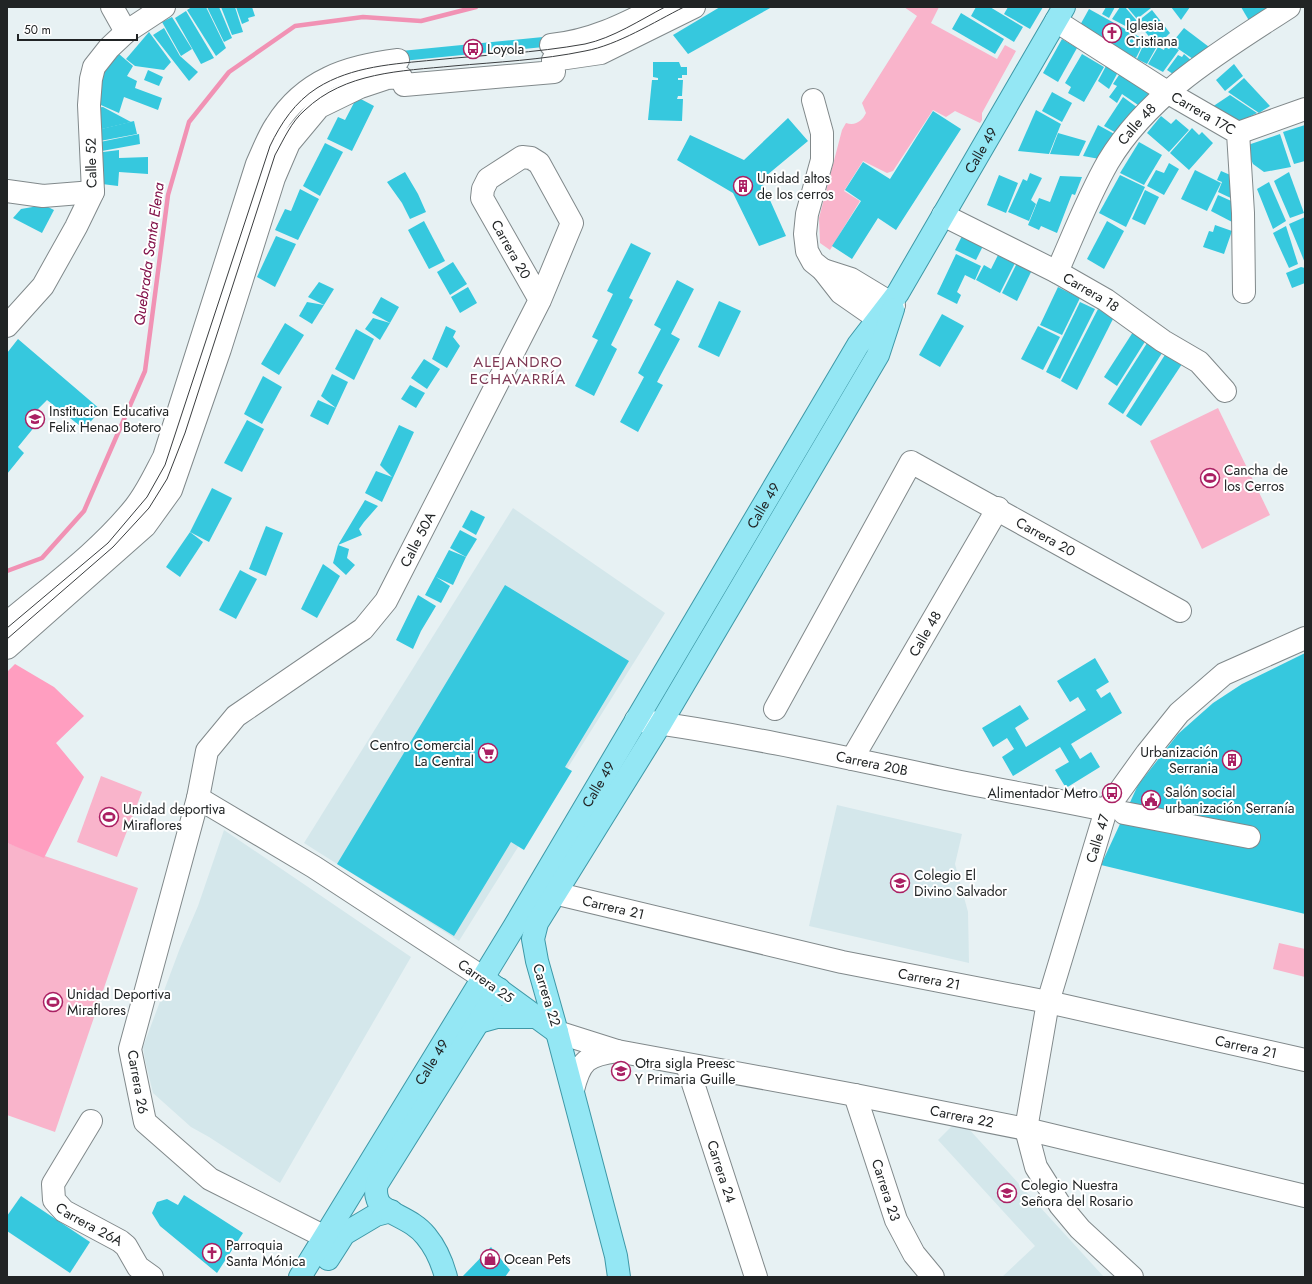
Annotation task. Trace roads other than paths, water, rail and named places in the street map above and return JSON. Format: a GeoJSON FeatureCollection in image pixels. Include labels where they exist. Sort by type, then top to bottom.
{"type":"FeatureCollection","features":[{"type":"Feature","properties":{"kind":"main road","name":"Calle 49"},"geometry":{"type":"LineString","coordinates":[[391,1211],[382,1206],[375,1191],[376,1184],[476,1027],[491,983],[514,927],[858,345],[889,309],[1060,14]]}},
{"type":"Feature","properties":{"kind":"main road","name":"Calle 49"},"geometry":{"type":"LineString","coordinates":[[537,923],[554,893],[661,723],[878,355],[889,309]]}},
{"type":"Feature","properties":{"kind":"main road"},"geometry":{"type":"LineString","coordinates":[[807,431],[827,442]]}},
{"type":"Feature","properties":{"kind":"main road","name":"Carrera 22"},"geometry":{"type":"LineString","coordinates":[[537,923],[533,940],[534,949],[557,1032]]}},
{"type":"Feature","properties":{"kind":"main road","name":"Calle 49"},"geometry":{"type":"LineString","coordinates":[[300,1277],[330,1240],[491,983]]}},
{"type":"Feature","properties":{"kind":"main road","name":"Carrera 25"},"geometry":{"type":"LineString","coordinates":[[491,983],[557,1032]]}},
{"type":"Feature","properties":{"kind":"main road"},"geometry":{"type":"LineString","coordinates":[[476,1027],[497,1017],[536,1017]]}},
{"type":"Feature","properties":{"kind":"main road"},"geometry":{"type":"LineString","coordinates":[[557,1032],[616,1256],[619,1277]]}},
{"type":"Feature","properties":{"kind":"main road","name":"Calle 49"},"geometry":{"type":"LineString","coordinates":[[317,1277],[330,1240],[344,1234],[376,1215],[391,1211]]}},
{"type":"Feature","properties":{"kind":"main road"},"geometry":{"type":"LineString","coordinates":[[391,1211],[414,1224],[426,1235],[442,1260],[446,1277]]}},
{"type":"Feature","properties":{"kind":"street"},"geometry":{"type":"LineString","coordinates":[[112,7],[126,32]]}},
{"type":"Feature","properties":{"kind":"street","name":"Calle 52"},"geometry":{"type":"LineString","coordinates":[[7,326],[43,286],[93,192],[89,105],[91,79],[94,67],[109,48],[126,32],[164,7]]}},
{"type":"Feature","properties":{"kind":"street"},"geometry":{"type":"LineString","coordinates":[[552,56],[658,7]]}},
{"type":"Feature","properties":{"kind":"street"},"geometry":{"type":"LineString","coordinates":[[552,56],[601,53],[694,7]]}},
{"type":"Feature","properties":{"kind":"street","name":"Calle 48"},"geometry":{"type":"LineString","coordinates":[[1056,272],[1108,162],[1145,115],[1167,92],[1210,58],[1289,7]]}},
{"type":"Feature","properties":{"kind":"street","name":"Carrera 17C"},"geometry":{"type":"LineString","coordinates":[[1060,14],[1167,92],[1238,133],[1243,213],[1244,292]]}},
{"type":"Feature","properties":{"kind":"street"},"geometry":{"type":"LineString","coordinates":[[7,648],[145,526],[171,490],[220,349],[274,178],[289,143],[319,106],[360,87],[386,78],[401,77],[404,85],[554,72],[552,56]]}},
{"type":"Feature","properties":{"kind":"street"},"geometry":{"type":"LineString","coordinates":[[7,623],[109,537],[136,506],[150,484],[164,457],[257,164],[275,126],[291,104],[306,91],[336,74],[363,66],[398,60]]}},
{"type":"Feature","properties":{"kind":"street"},"geometry":{"type":"LineString","coordinates":[[813,100],[822,133],[822,160],[807,214],[805,234],[807,251],[814,262],[823,270],[841,293],[889,309]]}},
{"type":"Feature","properties":{"kind":"street"},"geometry":{"type":"LineString","coordinates":[[1238,133],[1305,109]]}},
{"type":"Feature","properties":{"kind":"street","name":"Carrera 20"},"geometry":{"type":"LineString","coordinates":[[540,300],[482,198],[483,188],[488,179],[522,157],[531,158],[540,163],[572,223]]}},
{"type":"Feature","properties":{"kind":"street"},"geometry":{"type":"LineString","coordinates":[[7,191],[43,196],[93,192]]}},
{"type":"Feature","properties":{"kind":"street","name":"Carrera 18"},"geometry":{"type":"LineString","coordinates":[[943,215],[1056,272],[1106,300],[1164,341],[1199,362],[1225,391]]}},
{"type":"Feature","properties":{"kind":"street","name":"Calle 50A"},"geometry":{"type":"LineString","coordinates":[[198,798],[207,751],[236,716],[362,629],[386,600],[540,300],[572,223]]}},
{"type":"Feature","properties":{"kind":"street"},"geometry":{"type":"LineString","coordinates":[[823,270],[851,279],[869,290],[889,309]]}},
{"type":"Feature","properties":{"kind":"street","name":"Carrera 20"},"geometry":{"type":"LineString","coordinates":[[775,709],[911,462],[998,508],[1180,610]]}},
{"type":"Feature","properties":{"kind":"street","name":"Calle 48"},"geometry":{"type":"LineString","coordinates":[[852,759],[998,508]]}},
{"type":"Feature","properties":{"kind":"street","name":"Calle 47"},"geometry":{"type":"LineString","coordinates":[[1026,1129],[1048,1002],[1115,811],[1146,753],[1179,713],[1224,674],[1305,638]]}},
{"type":"Feature","properties":{"kind":"street","name":"Carrera 20B"},"geometry":{"type":"LineString","coordinates":[[636,720],[661,723],[852,759],[946,779],[1249,837]]}},
{"type":"Feature","properties":{"kind":"street","name":"Carrera 25"},"geometry":{"type":"LineString","coordinates":[[198,798],[314,867],[491,983]]}},
{"type":"Feature","properties":{"kind":"street","name":"Carrera 26"},"geometry":{"type":"LineString","coordinates":[[198,798],[130,1049],[145,1122],[210,1178],[330,1240]]}},
{"type":"Feature","properties":{"kind":"street","name":"Carrera 21"},"geometry":{"type":"LineString","coordinates":[[554,893],[842,962],[1048,1002],[1305,1060]]}},
{"type":"Feature","properties":{"kind":"street","name":"Carrera 22"},"geometry":{"type":"LineString","coordinates":[[557,1032],[616,1051],[855,1095],[1026,1129],[1305,1196]]}},
{"type":"Feature","properties":{"kind":"street","name":"Carrera 22"},"geometry":{"type":"LineString","coordinates":[[573,1090],[577,1072],[587,1059],[594,1055],[616,1051]]}},
{"type":"Feature","properties":{"kind":"street","name":"Carrera 24"},"geometry":{"type":"LineString","coordinates":[[687,1065],[756,1277]]}},
{"type":"Feature","properties":{"kind":"street","name":"Carrera 23"},"geometry":{"type":"LineString","coordinates":[[855,1095],[896,1220],[914,1254],[933,1277]]}},
{"type":"Feature","properties":{"kind":"street","name":"Carrera 26A"},"geometry":{"type":"LineString","coordinates":[[91,1121],[53,1184],[54,1200],[64,1211],[120,1241],[126,1246],[138,1267],[152,1277]]}},
{"type":"Feature","properties":{"kind":"street"},"geometry":{"type":"LineString","coordinates":[[1026,1129],[1036,1166],[1060,1205],[1080,1229],[1132,1277]]}},
{"type":"Feature","properties":{"kind":"waterway","name":"Quebrada Santa Elena"},"geometry":{"type":"LineString","coordinates":[[7,571],[42,558],[84,511],[145,371],[168,195],[189,122],[229,72],[295,26],[363,17],[421,21],[476,7]]}},
{"type":"Feature","properties":{"kind":"tram line"},"geometry":{"type":"LineString","coordinates":[[7,628],[108,543],[147,497],[165,465],[270,146],[279,129],[295,106],[317,88],[344,75],[374,67],[404,63],[528,52],[585,44],[606,38],[665,7]]}},
{"type":"Feature","properties":{"kind":"tram line"},"geometry":{"type":"LineString","coordinates":[[7,639],[113,547],[149,508],[167,479],[185,433],[275,155],[292,125],[305,110],[321,97],[338,88],[374,76],[394,72],[536,59],[597,48],[610,44],[636,32],[684,7]]}},
{"type":"Feature","properties":{"kind":"place","name":"Iglesia Cristiana"},"geometry":{"type":"Point","coordinates":[1112,33]}},
{"type":"Feature","properties":{"kind":"place","name":"Loyola"},"geometry":{"type":"Point","coordinates":[473,49]}},
{"type":"Feature","properties":{"kind":"place","name":"Unidad altos de los cerros"},"geometry":{"type":"Point","coordinates":[743,186]}},
{"type":"Feature","properties":{"kind":"place","name":"Institucion Educativa Felix Henao Botero"},"geometry":{"type":"Point","coordinates":[35,419]}},
{"type":"Feature","properties":{"kind":"place","name":"Cancha de los Cerros"},"geometry":{"type":"Point","coordinates":[1210,478]}},
{"type":"Feature","properties":{"kind":"place","name":"Centro Comercial La Central"},"geometry":{"type":"Point","coordinates":[488,753]}},
{"type":"Feature","properties":{"kind":"place","name":"Urbanización Serrania"},"geometry":{"type":"Point","coordinates":[1232,760]}},
{"type":"Feature","properties":{"kind":"place","name":"Alimentador Metro"},"geometry":{"type":"Point","coordinates":[1112,793]}},
{"type":"Feature","properties":{"kind":"place","name":"Salón social urbanización Serranía"},"geometry":{"type":"Point","coordinates":[1151,800]}},
{"type":"Feature","properties":{"kind":"place","name":"Unidad deportiva Miraflores"},"geometry":{"type":"Point","coordinates":[109,817]}},
{"type":"Feature","properties":{"kind":"place","name":"Colegio El Divino Salvador"},"geometry":{"type":"Point","coordinates":[900,883]}},
{"type":"Feature","properties":{"kind":"place","name":"Unidad Deportiva Miraflores"},"geometry":{"type":"Point","coordinates":[53,1002]}},
{"type":"Feature","properties":{"kind":"place","name":"Otra sigla Preesc Y Primaria Guille"},"geometry":{"type":"Point","coordinates":[621,1071]}},
{"type":"Feature","properties":{"kind":"place","name":"Colegio Nuestra Señora del Rosario"},"geometry":{"type":"Point","coordinates":[1007,1193]}},
{"type":"Feature","properties":{"kind":"place","name":"Parroquia Santa Mónica"},"geometry":{"type":"Point","coordinates":[212,1253]}},
{"type":"Feature","properties":{"kind":"place","name":"Ocean Pets"},"geometry":{"type":"Point","coordinates":[490,1259]}},
{"type":"Feature","properties":{"kind":"district","name":"ALEJANDRO ECHAVARRÍA"},"geometry":{"type":"Point","coordinates":[518,370]}}]}
